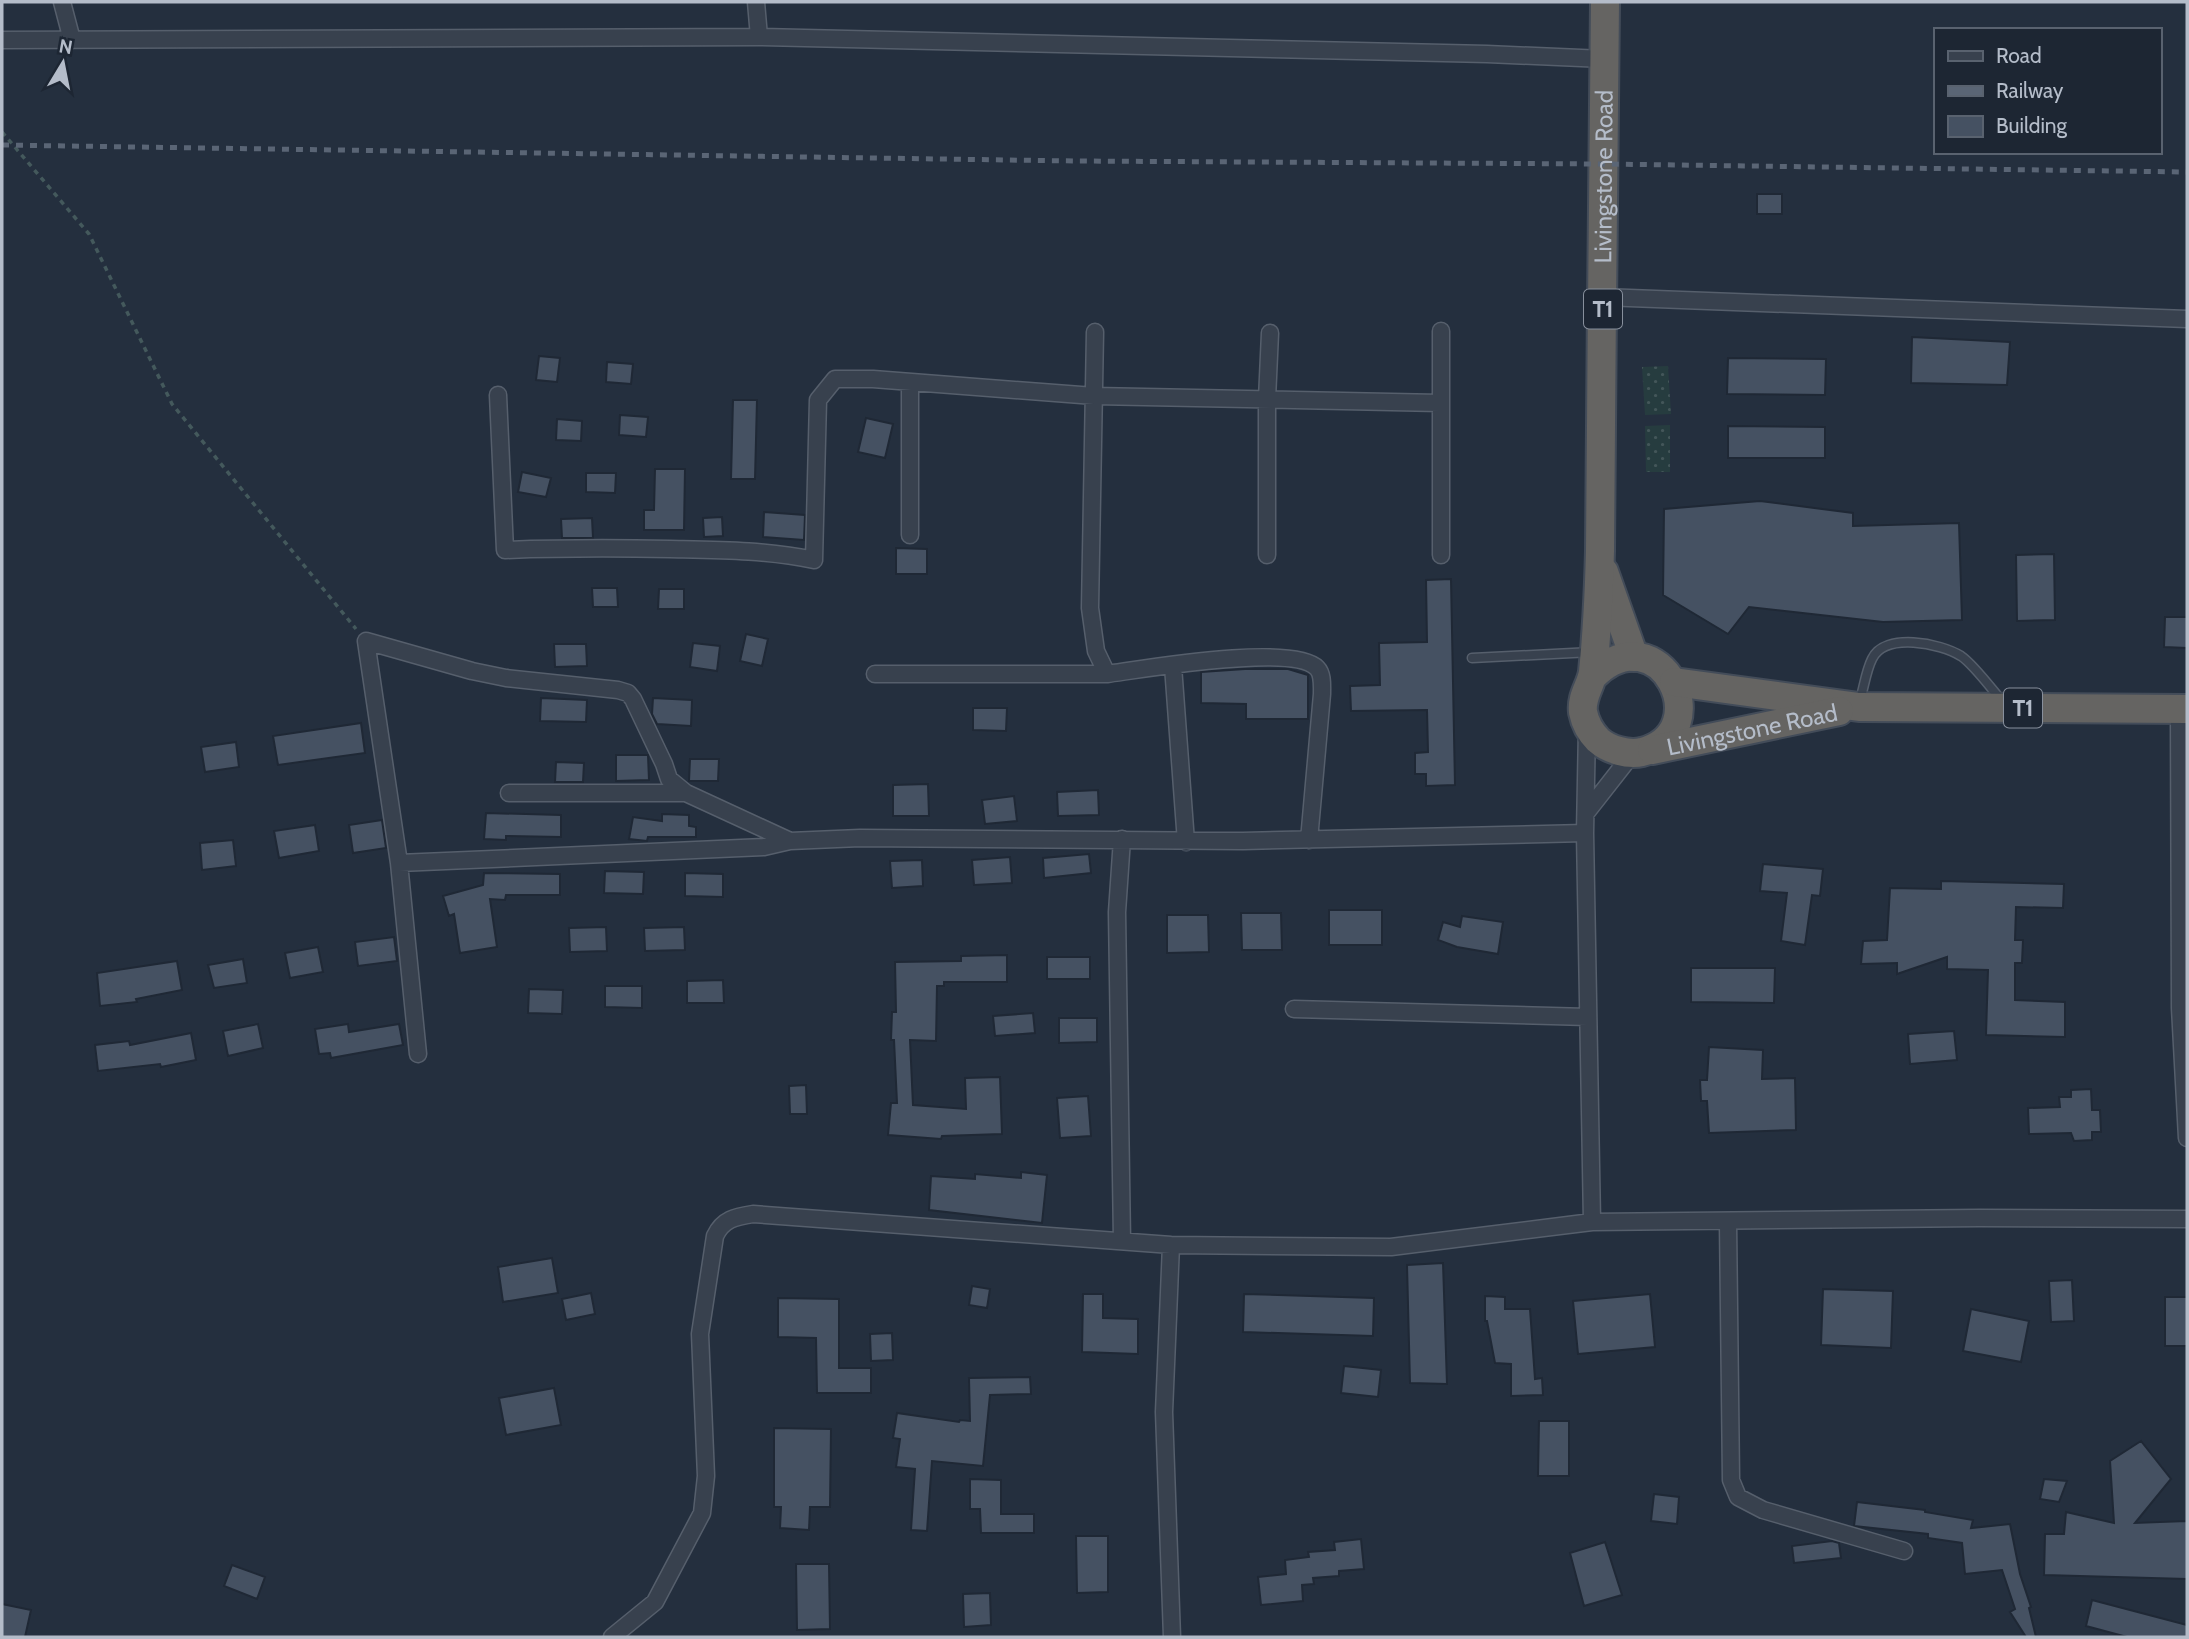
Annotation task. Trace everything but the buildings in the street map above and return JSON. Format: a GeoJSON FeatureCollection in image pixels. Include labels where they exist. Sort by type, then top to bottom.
{"type":"FeatureCollection","features":[{"type":"Feature","properties":{"kind":"highway","name":"Livingstone Road"},"geometry":{"type":"LineString","coordinates":[[1605,2],[1600,559],[1593,664],[1583,700],[1587,724],[1598,740],[1614,750],[1638,752],[1859,707]]}},
{"type":"Feature","properties":{"kind":"highway","name":"Livingstone Road"},"geometry":{"type":"LineString","coordinates":[[1600,559],[1634,657]]}},
{"type":"Feature","properties":{"kind":"highway"},"geometry":{"type":"LineString","coordinates":[[1593,664],[1604,665],[1618,659],[1634,657],[1657,664],[1674,682]]}},
{"type":"Feature","properties":{"kind":"highway","name":"Livingstone Road"},"geometry":{"type":"LineString","coordinates":[[1638,752],[1660,744],[1672,732],[1678,716],[1679,698],[1674,682],[1859,707],[2183,709]]}},
{"type":"Feature","properties":{"kind":"street"},"geometry":{"type":"LineString","coordinates":[[62,2],[72,40]]}},
{"type":"Feature","properties":{"kind":"street"},"geometry":{"type":"LineString","coordinates":[[756,2],[759,37]]}},
{"type":"Feature","properties":{"kind":"street"},"geometry":{"type":"LineString","coordinates":[[2,40],[759,37],[1604,59]]}},
{"type":"Feature","properties":{"kind":"street"},"geometry":{"type":"LineString","coordinates":[[1603,297],[2187,319]]}},
{"type":"Feature","properties":{"kind":"street"},"geometry":{"type":"LineString","coordinates":[[1441,331],[1441,555]]}},
{"type":"Feature","properties":{"kind":"street"},"geometry":{"type":"LineString","coordinates":[[1094,332],[1090,608],[1096,651],[1107,674]]}},
{"type":"Feature","properties":{"kind":"street"},"geometry":{"type":"LineString","coordinates":[[1267,555],[1267,399],[1270,333]]}},
{"type":"Feature","properties":{"kind":"street"},"geometry":{"type":"LineString","coordinates":[[498,395],[505,550],[601,548],[752,551],[814,560],[818,400],[835,379],[1094,396],[1440,403]]}},
{"type":"Feature","properties":{"kind":"street"},"geometry":{"type":"LineString","coordinates":[[910,382],[910,535]]}},
{"type":"Feature","properties":{"kind":"street"},"geometry":{"type":"LineString","coordinates":[[418,1054],[399,863],[366,641],[484,674],[628,693],[639,711],[669,779],[686,793],[790,841]]}},
{"type":"Feature","properties":{"kind":"street"},"geometry":{"type":"LineString","coordinates":[[875,674],[1107,674],[1269,656],[1305,661],[1316,667],[1321,674],[1322,694],[1309,840]]}},
{"type":"Feature","properties":{"kind":"street"},"geometry":{"type":"LineString","coordinates":[[1173,666],[1186,842]]}},
{"type":"Feature","properties":{"kind":"street"},"geometry":{"type":"LineString","coordinates":[[2183,709],[2184,959],[2180,1008],[2187,1138]]}},
{"type":"Feature","properties":{"kind":"street"},"geometry":{"type":"LineString","coordinates":[[1587,724],[1585,833],[1592,1222]]}},
{"type":"Feature","properties":{"kind":"street"},"geometry":{"type":"LineString","coordinates":[[1586,813],[1638,752]]}},
{"type":"Feature","properties":{"kind":"street"},"geometry":{"type":"LineString","coordinates":[[509,793],[686,793]]}},
{"type":"Feature","properties":{"kind":"street"},"geometry":{"type":"LineString","coordinates":[[399,863],[764,847],[790,841],[860,838],[1072,841],[1122,839],[1186,842],[1459,838],[1585,833]]}},
{"type":"Feature","properties":{"kind":"street"},"geometry":{"type":"LineString","coordinates":[[1122,839],[1117,912],[1122,1241]]}},
{"type":"Feature","properties":{"kind":"street"},"geometry":{"type":"LineString","coordinates":[[1294,1009],[1588,1017]]}},
{"type":"Feature","properties":{"kind":"street"},"geometry":{"type":"LineString","coordinates":[[612,1637],[654,1602],[702,1513],[706,1476],[700,1334],[715,1236],[719,1226],[727,1219],[753,1214],[1171,1245],[1391,1247],[1592,1222],[2187,1219]]}},
{"type":"Feature","properties":{"kind":"street"},"geometry":{"type":"LineString","coordinates":[[1728,1222],[1731,1480],[1738,1497],[1763,1510],[1904,1551]]}},
{"type":"Feature","properties":{"kind":"street"},"geometry":{"type":"LineString","coordinates":[[1171,1245],[1164,1412],[1172,1637]]}},
{"type":"Feature","properties":{"kind":"lane"},"geometry":{"type":"LineString","coordinates":[[1859,707],[1872,658],[1881,648],[1891,643],[1909,642],[1930,645],[1961,656],[2009,708]]}},
{"type":"Feature","properties":{"kind":"lane"},"geometry":{"type":"LineString","coordinates":[[1472,658],[1593,664]]}},
{"type":"Feature","properties":{"kind":"path"},"geometry":{"type":"LineString","coordinates":[[2,132],[89,234],[172,404],[366,641]]}},
{"type":"Feature","properties":{"kind":"green space"},"geometry":{"type":"Polygon","coordinates":[[[1668,366],[1671,414],[1645,415],[1642,367],[1668,366]]]}},
{"type":"Feature","properties":{"kind":"green space"},"geometry":{"type":"Polygon","coordinates":[[[1670,425],[1670,472],[1646,472],[1645,426],[1670,425]]]}},
{"type":"Feature","properties":{"kind":"railway"},"geometry":{"type":"LineString","coordinates":[[2,145],[1075,161],[1605,164],[2187,172]]}}]}
